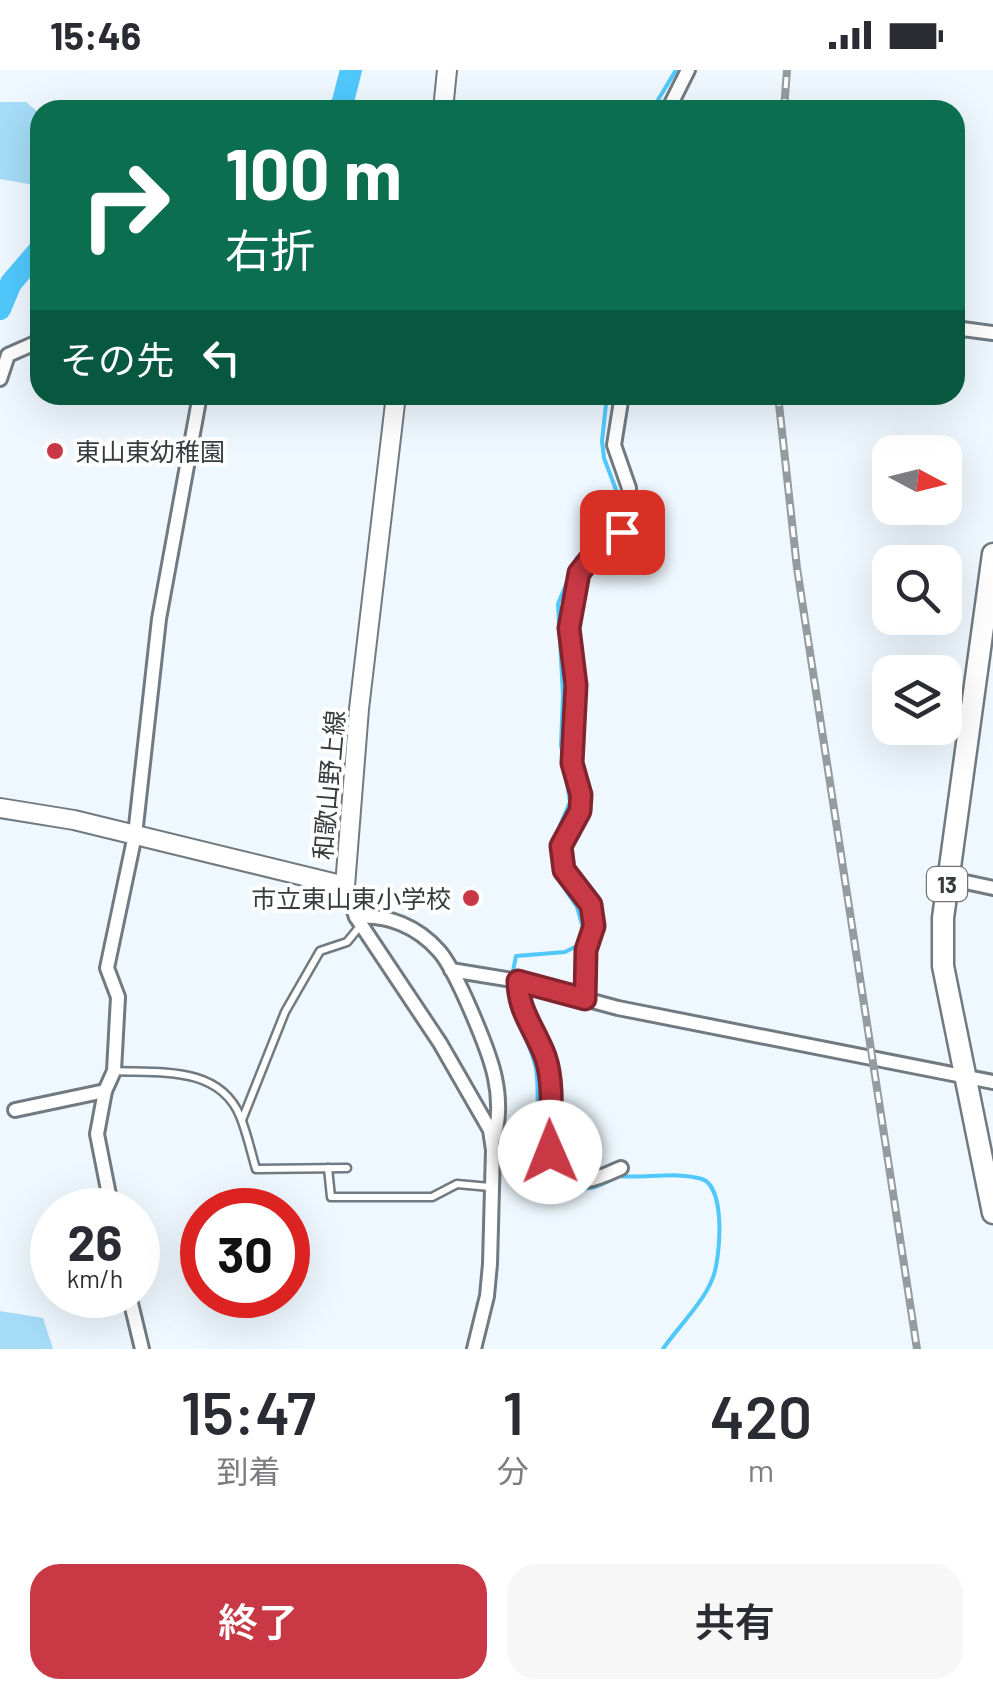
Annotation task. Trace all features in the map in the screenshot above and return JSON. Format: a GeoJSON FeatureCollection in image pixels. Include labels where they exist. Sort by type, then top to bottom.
{"type":"FeatureCollection","features":[{"type":"Feature","properties":{"kind":"main road"},"geometry":{"type":"LineString","coordinates":[[445,100],[447,70]]}},
{"type":"Feature","properties":{"kind":"main road","name":"和歌山野上線"},"geometry":{"type":"LineString","coordinates":[[0,808],[136,835],[345,886],[359,709],[395,405]]}},
{"type":"Feature","properties":{"kind":"main road","name":"13"},"geometry":{"type":"LineString","coordinates":[[993,554],[943,918],[943,966],[993,1213]]}},
{"type":"Feature","properties":{"kind":"street"},"geometry":{"type":"LineString","coordinates":[[673,100],[688,70]]}},
{"type":"Feature","properties":{"kind":"street"},"geometry":{"type":"LineString","coordinates":[[965,330],[993,334]]}},
{"type":"Feature","properties":{"kind":"street"},"geometry":{"type":"LineString","coordinates":[[0,379],[8,354],[30,345]]}},
{"type":"Feature","properties":{"kind":"street"},"geometry":{"type":"LineString","coordinates":[[106,1188],[98,1134],[114,1070],[118,997],[107,968],[136,835],[159,619],[198,405]]}},
{"type":"Feature","properties":{"kind":"street"},"geometry":{"type":"LineString","coordinates":[[585,999],[586,950],[594,926],[591,905],[564,870],[561,846],[580,811],[581,795],[572,763],[576,685],[569,628],[579,573],[622,532],[629,512],[629,488],[614,445],[620,405]]}},
{"type":"Feature","properties":{"kind":"street"},"geometry":{"type":"LineString","coordinates":[[948,878],[993,888]]}},
{"type":"Feature","properties":{"kind":"street"},"geometry":{"type":"LineString","coordinates":[[345,886],[359,921],[440,1043],[490,1130],[487,1296],[474,1349]]}},
{"type":"Feature","properties":{"kind":"street"},"geometry":{"type":"LineString","coordinates":[[359,921],[385,918],[401,922],[431,943],[450,970],[496,1081],[498,1119],[492,1141]]}},
{"type":"Feature","properties":{"kind":"street"},"geometry":{"type":"LineString","coordinates":[[450,970],[993,1082]]}},
{"type":"Feature","properties":{"kind":"street"},"geometry":{"type":"LineString","coordinates":[[518,981],[521,1008],[549,1072],[550,1152],[557,1174],[569,1182],[594,1181],[621,1168]]}},
{"type":"Feature","properties":{"kind":"street"},"geometry":{"type":"LineString","coordinates":[[15,1110],[106,1091]]}},
{"type":"Feature","properties":{"kind":"street"},"geometry":{"type":"LineString","coordinates":[[132,1318],[142,1349]]}},
{"type":"Feature","properties":{"kind":"lane"},"geometry":{"type":"LineString","coordinates":[[242,1122],[285,1012],[320,951],[347,942],[359,921]]}},
{"type":"Feature","properties":{"kind":"lane"},"geometry":{"type":"LineString","coordinates":[[114,1070],[188,1075],[217,1084],[239,1113],[256,1169],[347,1168]]}},
{"type":"Feature","properties":{"kind":"lane"},"geometry":{"type":"LineString","coordinates":[[328,1168],[331,1198],[432,1197],[457,1184],[491,1187]]}},
{"type":"Feature","properties":{"kind":"shaded area"},"geometry":{"type":"Polygon","coordinates":[[[0,102],[26,102],[30,105],[30,184],[0,179],[0,102]]]}},
{"type":"Feature","properties":{"kind":"shaded area"},"geometry":{"type":"Polygon","coordinates":[[[0,1311],[43,1318],[53,1349],[0,1349],[0,1311]]]}},
{"type":"Feature","properties":{"kind":"waterway"},"geometry":{"type":"LineString","coordinates":[[343,100],[351,70]]}},
{"type":"Feature","properties":{"kind":"waterway"},"geometry":{"type":"LineString","coordinates":[[658,100],[676,70]]}},
{"type":"Feature","properties":{"kind":"waterway"},"geometry":{"type":"LineString","coordinates":[[0,309],[11,283],[30,261]]}},
{"type":"Feature","properties":{"kind":"waterway"},"geometry":{"type":"LineString","coordinates":[[512,976],[516,956],[565,952],[577,946],[583,928],[577,907],[561,883],[553,861],[553,842],[570,802],[561,745],[563,695],[558,604],[577,558],[610,529],[616,514],[618,495],[602,441],[606,405]]}},
{"type":"Feature","properties":{"kind":"waterway"},"geometry":{"type":"LineString","coordinates":[[511,986],[513,1008],[536,1069],[541,1154],[554,1177]]}},
{"type":"Feature","properties":{"kind":"waterway"},"geometry":{"type":"LineString","coordinates":[[561,1183],[583,1189],[617,1176],[671,1175],[702,1179],[710,1185],[719,1225],[715,1270],[702,1298],[663,1349]]}},
{"type":"Feature","properties":{"kind":"railway"},"geometry":{"type":"LineString","coordinates":[[785,100],[787,70]]}},
{"type":"Feature","properties":{"kind":"railway"},"geometry":{"type":"LineString","coordinates":[[779,405],[797,568],[917,1349]]}},
{"type":"Feature","properties":{"kind":"place","name":"東山東幼稚園"},"geometry":{"type":"Point","coordinates":[55,451]}},
{"type":"Feature","properties":{"kind":"place","name":"市立東山東小学校"},"geometry":{"type":"Point","coordinates":[471,898]}},
{"type":"Feature","properties":{"kind":"route"},"geometry":{"type":"LineString","coordinates":[[550,1152],[549,1072],[521,1008],[518,981],[585,999],[586,950],[594,926],[591,905],[564,870],[561,846],[580,811],[581,795],[572,763],[576,685],[569,628],[579,573],[622,532]]}}]}
